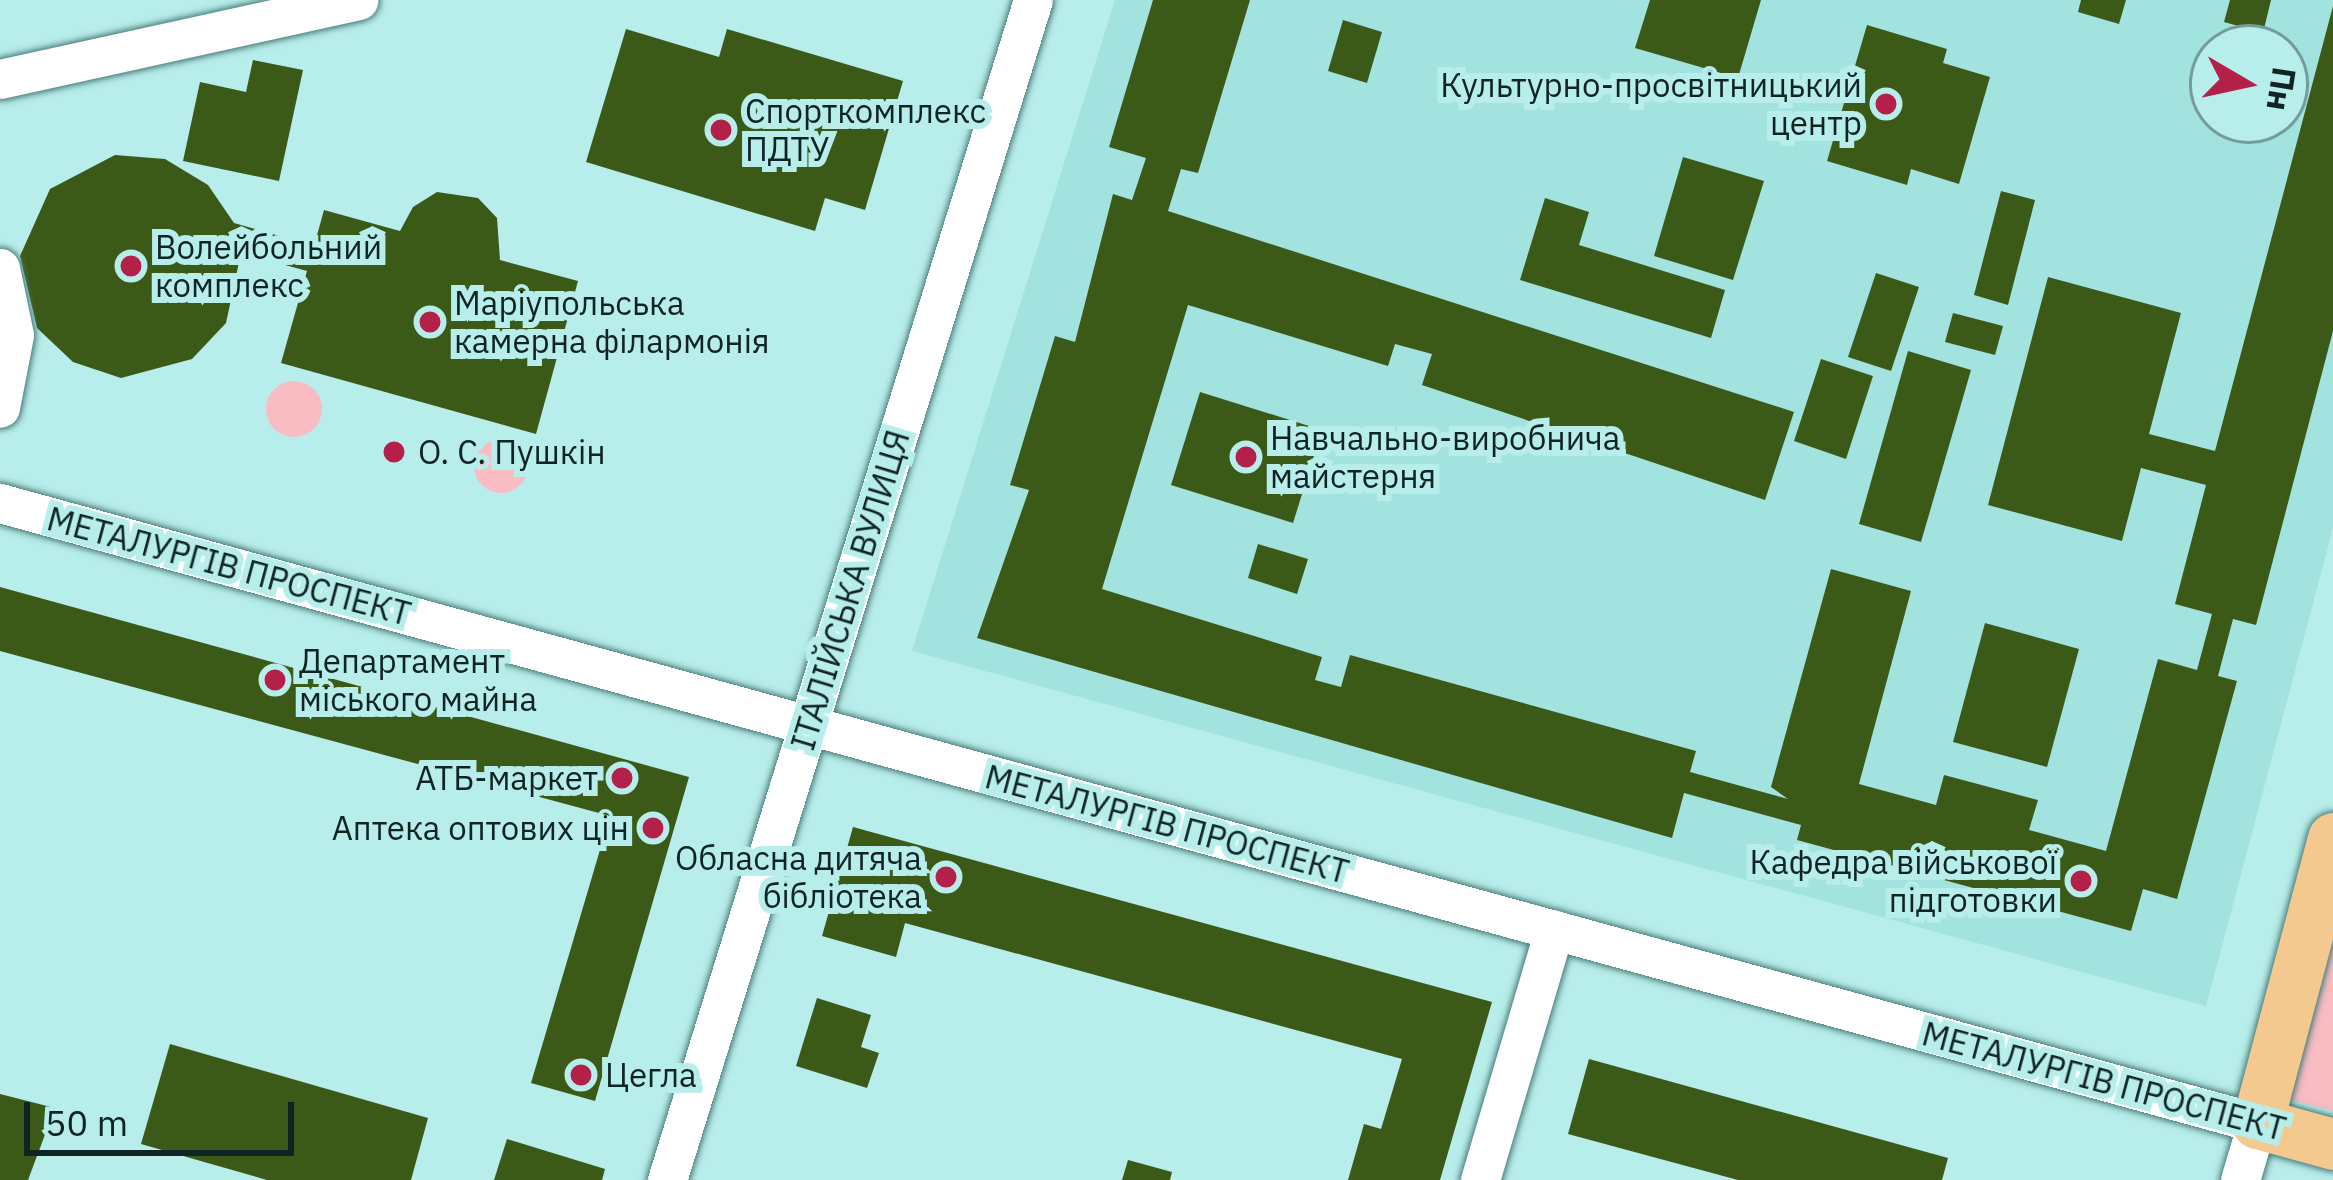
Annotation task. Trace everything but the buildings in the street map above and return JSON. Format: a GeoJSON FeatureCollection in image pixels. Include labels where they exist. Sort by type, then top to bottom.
{"type":"FeatureCollection","features":[{"type":"Feature","properties":{"kind":"main road"},"geometry":{"type":"LineString","coordinates":[[2257,1124],[2333,838]]}},
{"type":"Feature","properties":{"kind":"main road","name":"МЕТАЛУРГІВ ПРОСПЕКТ"},"geometry":{"type":"LineString","coordinates":[[2257,1124],[2333,1144]]}},
{"type":"Feature","properties":{"kind":"street"},"geometry":{"type":"LineString","coordinates":[[0,80],[356,0]]}},
{"type":"Feature","properties":{"kind":"street","name":"ІТАЛІЙСЬКА ВУЛИЦЯ"},"geometry":{"type":"LineString","coordinates":[[667,1180],[808,725],[1022,2]]}},
{"type":"Feature","properties":{"kind":"street"},"geometry":{"type":"LineString","coordinates":[[0,268],[14,335],[0,408]]}},
{"type":"Feature","properties":{"kind":"street","name":"МЕТАЛУРГІВ ПРОСПЕКТ"},"geometry":{"type":"LineString","coordinates":[[0,503],[2257,1124]]}},
{"type":"Feature","properties":{"kind":"street"},"geometry":{"type":"LineString","coordinates":[[1480,1180],[1553,930]]}},
{"type":"Feature","properties":{"kind":"street"},"geometry":{"type":"LineString","coordinates":[[2240,1180],[2257,1124]]}},
{"type":"Feature","properties":{"kind":"shaded area"},"geometry":{"type":"Polygon","coordinates":[[[1115,0],[2333,0],[2333,528],[2206,1006],[912,651],[1115,0]]]}},
{"type":"Feature","properties":{"kind":"shaded area"},"geometry":{"type":"Polygon","coordinates":[[[294,381],[314,389],[322,409],[314,429],[294,437],[274,429],[266,409],[274,389],[294,381]]]}},
{"type":"Feature","properties":{"kind":"shaded area"},"geometry":{"type":"Polygon","coordinates":[[[501,439],[520,447],[528,466],[520,485],[501,493],[482,485],[474,466],[482,447],[501,439]]]}},
{"type":"Feature","properties":{"kind":"shaded area"},"geometry":{"type":"Polygon","coordinates":[[[2333,942],[2333,1111],[2291,1100],[2333,942]]]}},
{"type":"Feature","properties":{"kind":"place","name":"Культурно-просвітницький центр"},"geometry":{"type":"Point","coordinates":[1886,104]}},
{"type":"Feature","properties":{"kind":"place","name":"Спорткомплекс ПДТУ"},"geometry":{"type":"Point","coordinates":[721,130]}},
{"type":"Feature","properties":{"kind":"place","name":"Волейбольний комплекс"},"geometry":{"type":"Point","coordinates":[131,266]}},
{"type":"Feature","properties":{"kind":"place","name":"Маріупольська камерна філармонія"},"geometry":{"type":"Point","coordinates":[430,322]}},
{"type":"Feature","properties":{"kind":"place","name":"О. С. Пушкін"},"geometry":{"type":"Point","coordinates":[394,452]}},
{"type":"Feature","properties":{"kind":"place","name":"Навчально-виробнича майстерня"},"geometry":{"type":"Point","coordinates":[1246,457]}},
{"type":"Feature","properties":{"kind":"place","name":"Департамент міського майна"},"geometry":{"type":"Point","coordinates":[275,680]}},
{"type":"Feature","properties":{"kind":"place","name":"АТБ-маркет"},"geometry":{"type":"Point","coordinates":[622,778]}},
{"type":"Feature","properties":{"kind":"place","name":"Аптека оптових цін"},"geometry":{"type":"Point","coordinates":[653,828]}},
{"type":"Feature","properties":{"kind":"place","name":"Обласна дитяча бібліотека"},"geometry":{"type":"Point","coordinates":[946,877]}},
{"type":"Feature","properties":{"kind":"place","name":"Кафедра військової підготовки"},"geometry":{"type":"Point","coordinates":[2081,881]}},
{"type":"Feature","properties":{"kind":"place","name":"Цегла"},"geometry":{"type":"Point","coordinates":[581,1075]}}]}
